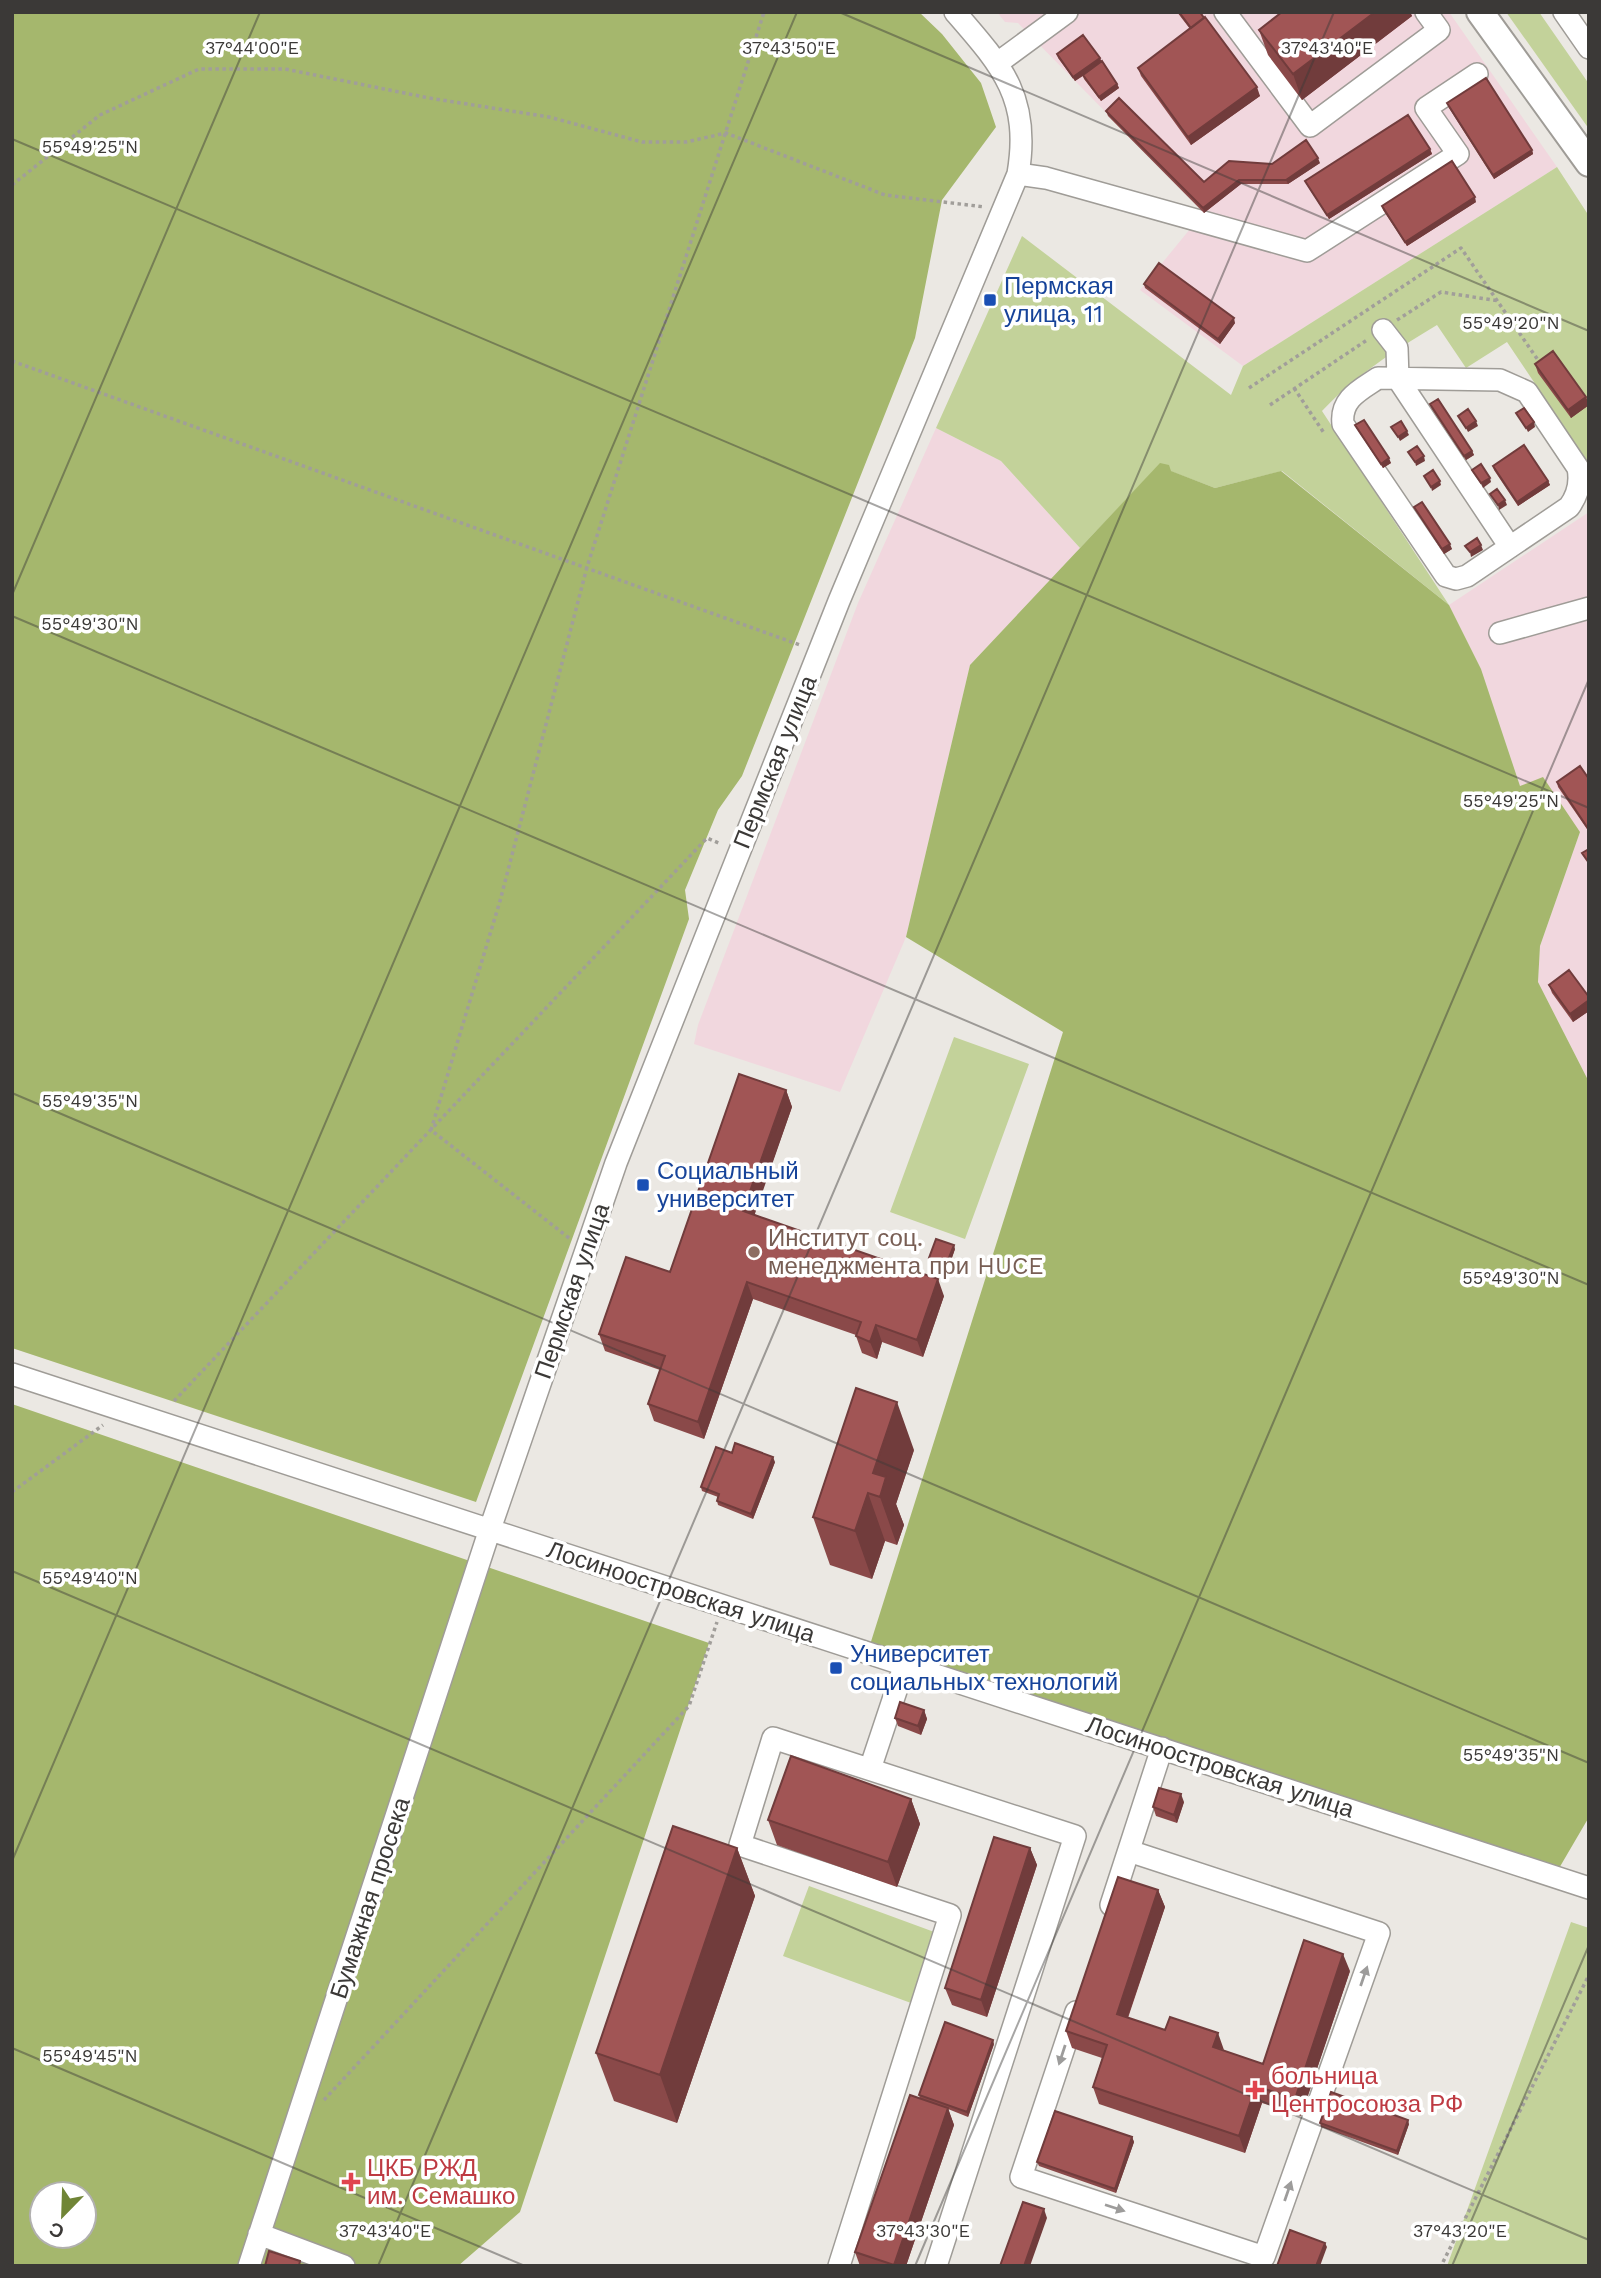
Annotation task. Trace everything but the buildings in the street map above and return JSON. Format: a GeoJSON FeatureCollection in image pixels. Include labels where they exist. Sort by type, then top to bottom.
{"type":"FeatureCollection","features":[{"type":"Feature","properties":{"kind":"main road"},"geometry":{"type":"LineString","coordinates":[[1479,12],[1589,163]]}},
{"type":"Feature","properties":{"kind":"street","name":"Пермская улица"},"geometry":{"type":"LineString","coordinates":[[490,1529],[616,1163],[818,653],[1018,174],[1023,146],[1018,106],[999,62],[955,12]]}},
{"type":"Feature","properties":{"kind":"street"},"geometry":{"type":"LineString","coordinates":[[999,62],[1067,12]]}},
{"type":"Feature","properties":{"kind":"street"},"geometry":{"type":"LineString","coordinates":[[1225,12],[1310,126],[1439,30],[1426,12]]}},
{"type":"Feature","properties":{"kind":"street"},"geometry":{"type":"LineString","coordinates":[[1564,12],[1589,48]]}},
{"type":"Feature","properties":{"kind":"street"},"geometry":{"type":"LineString","coordinates":[[1018,174],[1046,178],[1307,251],[1458,154],[1426,108],[1477,74]]}},
{"type":"Feature","properties":{"kind":"street"},"geometry":{"type":"LineString","coordinates":[[1383,330],[1397,348],[1398,379],[1510,547]]}},
{"type":"Feature","properties":{"kind":"street"},"geometry":{"type":"LineString","coordinates":[[1378,378],[1500,380],[1527,392],[1578,468],[1580,483],[1569,507],[1510,547],[1462,578],[1451,578],[1438,569],[1343,424],[1343,411],[1353,395],[1378,378]]}},
{"type":"Feature","properties":{"kind":"street"},"geometry":{"type":"LineString","coordinates":[[1500,633],[1589,608]]}},
{"type":"Feature","properties":{"kind":"street","name":"Лосиноостровская улица"},"geometry":{"type":"LineString","coordinates":[[12,1374],[1589,1888]]}},
{"type":"Feature","properties":{"kind":"street","name":"Бумажная просека"},"geometry":{"type":"LineString","coordinates":[[249,2266],[490,1529]]}},
{"type":"Feature","properties":{"kind":"street"},"geometry":{"type":"LineString","coordinates":[[870,1769],[905,1664]]}},
{"type":"Feature","properties":{"kind":"street"},"geometry":{"type":"LineString","coordinates":[[839,2266],[950,1915],[740,1845],[773,1738],[1075,1836],[936,2266]]}},
{"type":"Feature","properties":{"kind":"street"},"geometry":{"type":"LineString","coordinates":[[1103,1929],[1162,1748]]}},
{"type":"Feature","properties":{"kind":"street"},"geometry":{"type":"LineString","coordinates":[[1082,1995],[1021,2178],[1264,2258],[1379,1933],[1129,1851]]}},
{"type":"Feature","properties":{"kind":"street"},"geometry":{"type":"LineString","coordinates":[[259,2234],[344,2266]]}},
{"type":"Feature","properties":{"kind":"path"},"geometry":{"type":"LineString","coordinates":[[431,1130],[500,901],[587,568],[764,12]]}},
{"type":"Feature","properties":{"kind":"path"},"geometry":{"type":"LineString","coordinates":[[12,185],[100,115],[199,69],[285,69],[429,98],[549,117],[642,142],[686,142],[726,133],[885,195],[984,207],[1005,205]]}},
{"type":"Feature","properties":{"kind":"path"},"geometry":{"type":"LineString","coordinates":[[1249,388],[1461,248],[1544,369]]}},
{"type":"Feature","properties":{"kind":"path"},"geometry":{"type":"LineString","coordinates":[[12,361],[818,653]]}},
{"type":"Feature","properties":{"kind":"path"},"geometry":{"type":"LineString","coordinates":[[174,1401],[707,838],[739,852]]}},
{"type":"Feature","properties":{"kind":"path"},"geometry":{"type":"LineString","coordinates":[[431,1130],[586,1251]]}},
{"type":"Feature","properties":{"kind":"path"},"geometry":{"type":"LineString","coordinates":[[12,1492],[122,1410]]}},
{"type":"Feature","properties":{"kind":"path"},"geometry":{"type":"LineString","coordinates":[[324,2101],[689,1706],[722,1606]]}},
{"type":"Feature","properties":{"kind":"path"},"geometry":{"type":"LineString","coordinates":[[1443,2262],[1589,1975]]}},
{"type":"Feature","properties":{"kind":"shaded area"},"geometry":{"type":"Polygon","coordinates":[[[997,12],[1449,12],[1557,167],[1243,366],[1140,290],[1204,212],[1018,23],[1005,22],[997,12]]]}},
{"type":"Feature","properties":{"kind":"shaded area"},"geometry":{"type":"Polygon","coordinates":[[[936,428],[1001,461],[1080,548],[970,665],[906,937],[840,1092],[694,1044],[698,1025],[858,603],[936,428]]]}},
{"type":"Feature","properties":{"kind":"shaded area"},"geometry":{"type":"Polygon","coordinates":[[[1589,512],[1589,1082],[1538,982],[1540,946],[1580,832],[1520,786],[1481,669],[1449,605],[1589,512]]]}},
{"type":"Feature","properties":{"kind":"green space"},"geometry":{"type":"Polygon","coordinates":[[[12,12],[919,12],[942,34],[981,83],[996,127],[942,200],[915,338],[742,776],[718,810],[685,890],[689,919],[476,1502],[12,1348],[12,12]]]}},
{"type":"Feature","properties":{"kind":"green space"},"geometry":{"type":"Polygon","coordinates":[[[1506,12],[1539,12],[1589,84],[1589,129],[1506,12]]]}},
{"type":"Feature","properties":{"kind":"green space"},"geometry":{"type":"Polygon","coordinates":[[[1557,167],[1589,216],[1589,464],[1507,342],[1466,368],[1437,325],[1376,364],[1322,411],[1449,605],[1282,471],[1215,488],[1170,471],[1160,464],[1080,548],[1001,461],[936,428],[1022,236],[1231,395],[1243,366],[1557,167]]]}},
{"type":"Feature","properties":{"kind":"green space"},"geometry":{"type":"Polygon","coordinates":[[[1160,463],[1169,465],[1171,471],[1215,488],[1281,471],[1449,605],[1481,669],[1520,786],[1543,777],[1580,832],[1540,946],[1538,982],[1589,1082],[1589,1817],[1558,1870],[869,1648],[1063,1032],[906,937],[970,665],[1160,463]]]}},
{"type":"Feature","properties":{"kind":"green space"},"geometry":{"type":"Polygon","coordinates":[[[954,1037],[1029,1064],[965,1239],[890,1212],[954,1037]]]}},
{"type":"Feature","properties":{"kind":"green space"},"geometry":{"type":"Polygon","coordinates":[[[12,1404],[709,1643],[520,2212],[458,2266],[12,2266],[12,1404]]]}},
{"type":"Feature","properties":{"kind":"green space"},"geometry":{"type":"Polygon","coordinates":[[[809,1886],[937,1933],[911,2003],[783,1956],[809,1886]]]}},
{"type":"Feature","properties":{"kind":"green space"},"geometry":{"type":"Polygon","coordinates":[[[1571,1922],[1589,1928],[1589,2266],[1447,2266],[1571,1922]]]}},
{"type":"Feature","properties":{"kind":"place","name":"Пермская улица, 11"},"geometry":{"type":"Point","coordinates":[990,300]}},
{"type":"Feature","properties":{"kind":"place","name":"Социальный университет"},"geometry":{"type":"Point","coordinates":[643,1185]}},
{"type":"Feature","properties":{"kind":"place","name":"Институт соц. менеджмента при HUCE"},"geometry":{"type":"Point","coordinates":[754,1252]}},
{"type":"Feature","properties":{"kind":"place","name":"Университет социальных технологий"},"geometry":{"type":"Point","coordinates":[836,1668]}},
{"type":"Feature","properties":{"kind":"place","name":"больница Центросоюза РФ"},"geometry":{"type":"Point","coordinates":[1255,2090]}},
{"type":"Feature","properties":{"kind":"place","name":"ЦКБ РЖД им. Семашко"},"geometry":{"type":"Point","coordinates":[351,2182]}}]}
